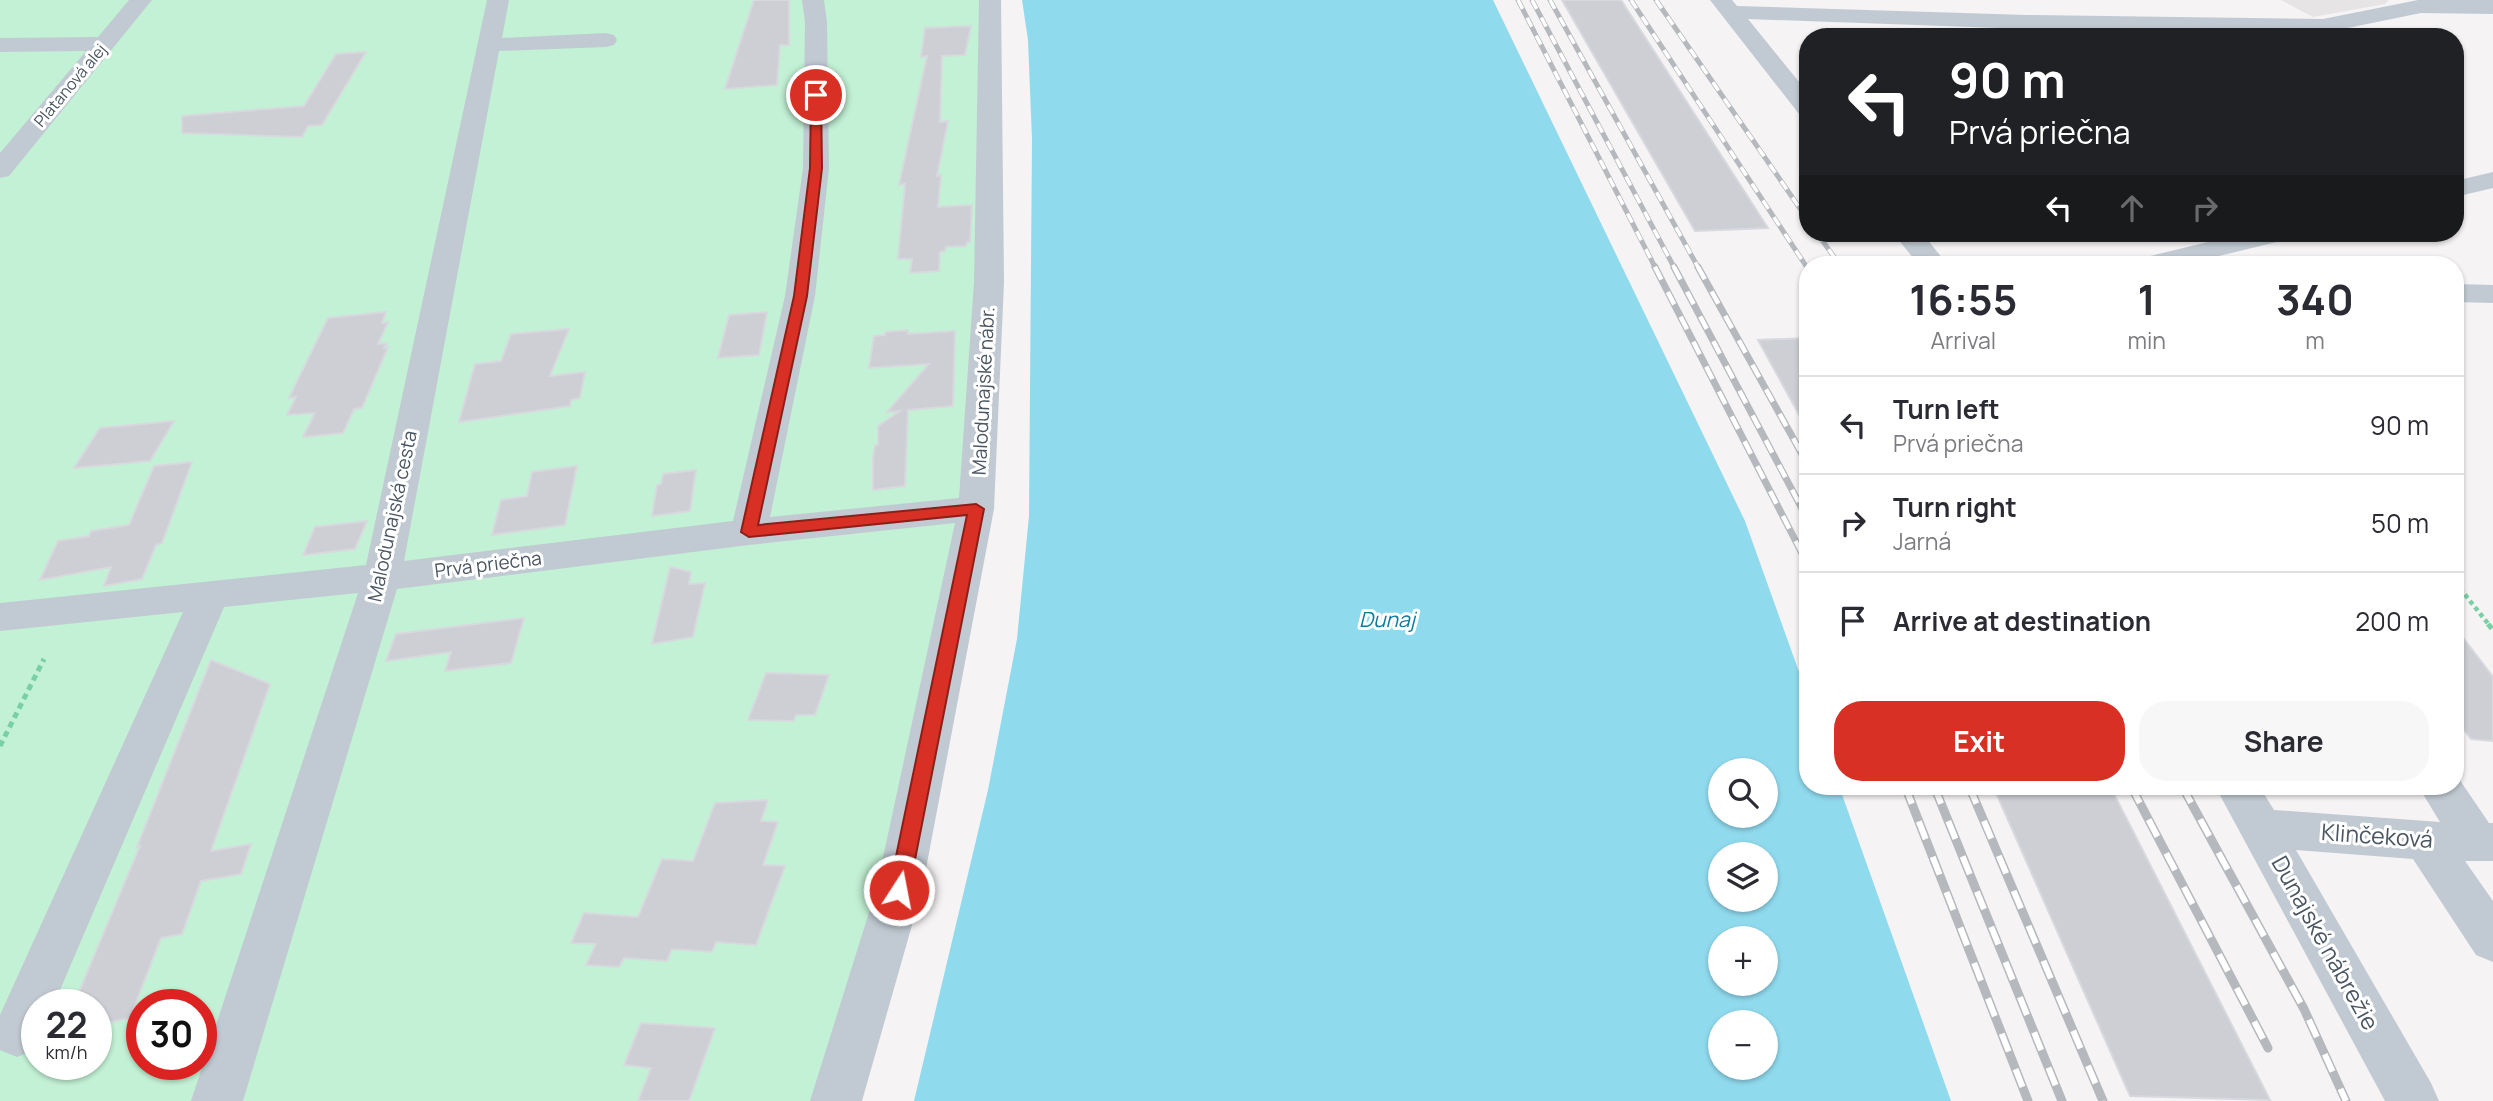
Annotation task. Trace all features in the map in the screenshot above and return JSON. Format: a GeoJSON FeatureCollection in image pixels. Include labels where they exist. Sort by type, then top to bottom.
{"type":"FeatureCollection","features":[{"type":"Feature","properties":{"kind":"street","name":"Platanová alej"},"geometry":{"type":"LineString","coordinates":[[0,170],[141,0]]}},
{"type":"Feature","properties":{"kind":"street","name":"Malodunajská cesta"},"geometry":{"type":"LineString","coordinates":[[217,1101],[382,577],[498,0]]}},
{"type":"Feature","properties":{"kind":"street"},"geometry":{"type":"LineString","coordinates":[[749,532],[800,296],[816,168],[816,22],[813,0]]}},
{"type":"Feature","properties":{"kind":"street","name":"Malodunajské nábr."},"geometry":{"type":"LineString","coordinates":[[836,1101],[899,890],[976,509],[989,282],[990,0]]}},
{"type":"Feature","properties":{"kind":"street"},"geometry":{"type":"LineString","coordinates":[[2260,0],[2291,26]]}},
{"type":"Feature","properties":{"kind":"street"},"geometry":{"type":"LineString","coordinates":[[1726,6],[1801,7],[2027,22],[2175,28]]}},
{"type":"Feature","properties":{"kind":"street"},"geometry":{"type":"LineString","coordinates":[[1726,6],[1799,97]]}},
{"type":"Feature","properties":{"kind":"street"},"geometry":{"type":"LineString","coordinates":[[2274,28],[2342,24],[2421,6],[2493,7]]}},
{"type":"Feature","properties":{"kind":"street"},"geometry":{"type":"LineString","coordinates":[[489,45],[606,40]]}},
{"type":"Feature","properties":{"kind":"street"},"geometry":{"type":"LineString","coordinates":[[0,45],[104,44]]}},
{"type":"Feature","properties":{"kind":"street"},"geometry":{"type":"LineString","coordinates":[[2464,187],[2493,180]]}},
{"type":"Feature","properties":{"kind":"street"},"geometry":{"type":"LineString","coordinates":[[1915,242],[1926,256]]}},
{"type":"Feature","properties":{"kind":"street"},"geometry":{"type":"LineString","coordinates":[[2212,256],[2253,242]]}},
{"type":"Feature","properties":{"kind":"street"},"geometry":{"type":"LineString","coordinates":[[2464,293],[2493,294]]}},
{"type":"Feature","properties":{"kind":"street","name":"Prvá priečna"},"geometry":{"type":"LineString","coordinates":[[0,617],[382,577],[749,532],[976,509]]}},
{"type":"Feature","properties":{"kind":"street"},"geometry":{"type":"LineString","coordinates":[[17,1034],[210,595]]}},
{"type":"Feature","properties":{"kind":"street","name":"Dunajské nábrežie"},"geometry":{"type":"LineString","coordinates":[[2242,795],[2413,1101]]}},
{"type":"Feature","properties":{"kind":"street"},"geometry":{"type":"LineString","coordinates":[[2447,795],[2485,841]]}},
{"type":"Feature","properties":{"kind":"street","name":"Klinčeková"},"geometry":{"type":"LineString","coordinates":[[2261,828],[2426,841],[2485,841]]}},
{"type":"Feature","properties":{"kind":"street"},"geometry":{"type":"LineString","coordinates":[[2426,841],[2493,940]]}},
{"type":"Feature","properties":{"kind":"path"},"geometry":{"type":"LineString","coordinates":[[2464,593],[2493,630]]}},
{"type":"Feature","properties":{"kind":"path"},"geometry":{"type":"LineString","coordinates":[[0,746],[44,659]]}},
{"type":"Feature","properties":{"kind":"shaded area"},"geometry":{"type":"Polygon","coordinates":[[[2281,0],[2389,0],[2385,4],[2313,17],[2281,0]]]}},
{"type":"Feature","properties":{"kind":"green space"},"geometry":{"type":"Polygon","coordinates":[[[0,0],[979,0],[982,112],[965,511],[909,793],[818,1101],[0,1101],[0,0]]]}},
{"type":"Feature","properties":{"kind":"water","name":"Dunaj"},"geometry":{"type":"Polygon","coordinates":[[[1022,0],[1493,0],[1745,521],[1799,672],[1799,795],[1842,795],[1951,1101],[914,1101],[988,790],[1017,639],[1029,516],[1032,139],[1028,40],[1022,0]]]}},
{"type":"Feature","properties":{"kind":"building"},"geometry":{"type":"Polygon","coordinates":[[[754,0],[789,0],[789,45],[780,45],[777,85],[725,89],[754,0]]]}},
{"type":"Feature","properties":{"kind":"building"},"geometry":{"type":"Polygon","coordinates":[[[1562,0],[1621,0],[1768,228],[1695,231],[1562,0]]]}},
{"type":"Feature","properties":{"kind":"building"},"geometry":{"type":"Polygon","coordinates":[[[971,26],[965,55],[942,56],[940,122],[948,121],[937,176],[941,175],[938,207],[972,205],[970,242],[967,242],[966,246],[946,247],[945,251],[940,252],[939,271],[910,273],[912,259],[898,259],[905,184],[899,185],[927,56],[921,57],[925,28],[971,26]]]}},
{"type":"Feature","properties":{"kind":"building"},"geometry":{"type":"Polygon","coordinates":[[[366,52],[322,125],[308,126],[302,137],[182,133],[182,116],[304,106],[336,54],[366,52]]]}},
{"type":"Feature","properties":{"kind":"building"},"geometry":{"type":"Polygon","coordinates":[[[386,312],[382,323],[388,322],[378,344],[387,343],[384,348],[388,347],[362,408],[354,409],[343,433],[303,437],[315,413],[287,415],[296,397],[289,398],[328,318],[386,312]]]}},
{"type":"Feature","properties":{"kind":"building"},"geometry":{"type":"Polygon","coordinates":[[[767,312],[759,355],[718,358],[729,315],[767,312]]]}},
{"type":"Feature","properties":{"kind":"building"},"geometry":{"type":"Polygon","coordinates":[[[569,329],[550,376],[585,372],[580,398],[571,400],[570,406],[459,422],[475,364],[501,361],[511,334],[569,329]]]}},
{"type":"Feature","properties":{"kind":"building"},"geometry":{"type":"Polygon","coordinates":[[[908,330],[908,334],[955,331],[953,406],[908,410],[905,486],[873,490],[873,457],[875,445],[878,445],[878,426],[900,411],[887,412],[929,364],[869,368],[874,336],[908,330]]]}},
{"type":"Feature","properties":{"kind":"building"},"geometry":{"type":"Polygon","coordinates":[[[1799,338],[1799,415],[1758,340],[1799,338]]]}},
{"type":"Feature","properties":{"kind":"building"},"geometry":{"type":"Polygon","coordinates":[[[174,421],[150,461],[74,468],[100,428],[174,421]]]}},
{"type":"Feature","properties":{"kind":"building"},"geometry":{"type":"Polygon","coordinates":[[[192,462],[162,543],[156,545],[142,579],[104,586],[111,567],[40,580],[58,541],[89,536],[91,531],[129,525],[154,466],[192,462]]]}},
{"type":"Feature","properties":{"kind":"building"},"geometry":{"type":"Polygon","coordinates":[[[577,466],[565,525],[492,535],[501,500],[527,496],[532,472],[577,466]]]}},
{"type":"Feature","properties":{"kind":"building"},"geometry":{"type":"Polygon","coordinates":[[[696,470],[690,511],[652,516],[657,485],[661,484],[663,474],[696,470]]]}},
{"type":"Feature","properties":{"kind":"building"},"geometry":{"type":"Polygon","coordinates":[[[367,521],[355,549],[303,555],[315,527],[367,521]]]}},
{"type":"Feature","properties":{"kind":"building"},"geometry":{"type":"Polygon","coordinates":[[[670,567],[691,572],[689,584],[705,583],[693,637],[652,644],[670,567]]]}},
{"type":"Feature","properties":{"kind":"building"},"geometry":{"type":"Polygon","coordinates":[[[524,618],[511,663],[445,671],[451,652],[386,661],[396,634],[524,618]]]}},
{"type":"Feature","properties":{"kind":"building"},"geometry":{"type":"Polygon","coordinates":[[[2464,639],[2493,677],[2493,741],[2471,739],[2464,729],[2464,639]]]}},
{"type":"Feature","properties":{"kind":"building"},"geometry":{"type":"Polygon","coordinates":[[[211,660],[270,684],[211,851],[251,844],[241,874],[201,881],[182,934],[161,938],[141,989],[126,989],[126,1019],[112,1022],[112,989],[80,989],[140,846],[137,847],[211,660]]]}},
{"type":"Feature","properties":{"kind":"building"},"geometry":{"type":"Polygon","coordinates":[[[766,673],[829,675],[815,715],[796,715],[794,721],[748,720],[766,673]]]}},
{"type":"Feature","properties":{"kind":"building"},"geometry":{"type":"Polygon","coordinates":[[[1997,795],[2115,795],[2270,1100],[2130,1096],[1997,795]]]}},
{"type":"Feature","properties":{"kind":"building"},"geometry":{"type":"Polygon","coordinates":[[[768,800],[761,821],[778,822],[763,865],[785,866],[756,945],[716,942],[712,952],[672,949],[667,961],[624,958],[619,967],[586,965],[596,944],[571,943],[584,913],[638,917],[662,859],[693,861],[715,803],[768,800]]]}},
{"type":"Feature","properties":{"kind":"building"},"geometry":{"type":"Polygon","coordinates":[[[641,1023],[715,1028],[689,1101],[638,1101],[651,1068],[624,1065],[641,1023]]]}},
{"type":"Feature","properties":{"kind":"railway"},"geometry":{"type":"LineString","coordinates":[[1518,0],[1656,269]]}},
{"type":"Feature","properties":{"kind":"railway"},"geometry":{"type":"LineString","coordinates":[[1532,0],[1675,269]]}},
{"type":"Feature","properties":{"kind":"railway"},"geometry":{"type":"LineString","coordinates":[[1550,0],[1699,269]]}},
{"type":"Feature","properties":{"kind":"railway"},"geometry":{"type":"LineString","coordinates":[[1631,0],[1799,256]]}},
{"type":"Feature","properties":{"kind":"railway"},"geometry":{"type":"LineString","coordinates":[[1656,0],[1799,207]]}},
{"type":"Feature","properties":{"kind":"railway"},"geometry":{"type":"LineString","coordinates":[[1823,242],[1833,256]]}},
{"type":"Feature","properties":{"kind":"railway"},"geometry":{"type":"LineString","coordinates":[[1655,267],[1799,547]]}},
{"type":"Feature","properties":{"kind":"railway"},"geometry":{"type":"LineString","coordinates":[[1674,267],[1799,503]]}},
{"type":"Feature","properties":{"kind":"railway"},"geometry":{"type":"LineString","coordinates":[[1698,267],[1799,449]]}},
{"type":"Feature","properties":{"kind":"railway"},"geometry":{"type":"LineString","coordinates":[[1909,795],[2028,1101]]}},
{"type":"Feature","properties":{"kind":"railway"},"geometry":{"type":"LineString","coordinates":[[1938,795],[2062,1101]]}},
{"type":"Feature","properties":{"kind":"railway"},"geometry":{"type":"LineString","coordinates":[[1973,795],[2103,1101]]}},
{"type":"Feature","properties":{"kind":"railway"},"geometry":{"type":"LineString","coordinates":[[2136,795],[2268,1048]]}},
{"type":"Feature","properties":{"kind":"railway"},"geometry":{"type":"LineString","coordinates":[[2187,795],[2304,1009],[2346,1101]]}},
{"type":"Feature","properties":{"kind":"route"},"geometry":{"type":"LineString","coordinates":[[816,95],[816,168],[800,296],[749,532],[976,509],[899,890]]}}]}
